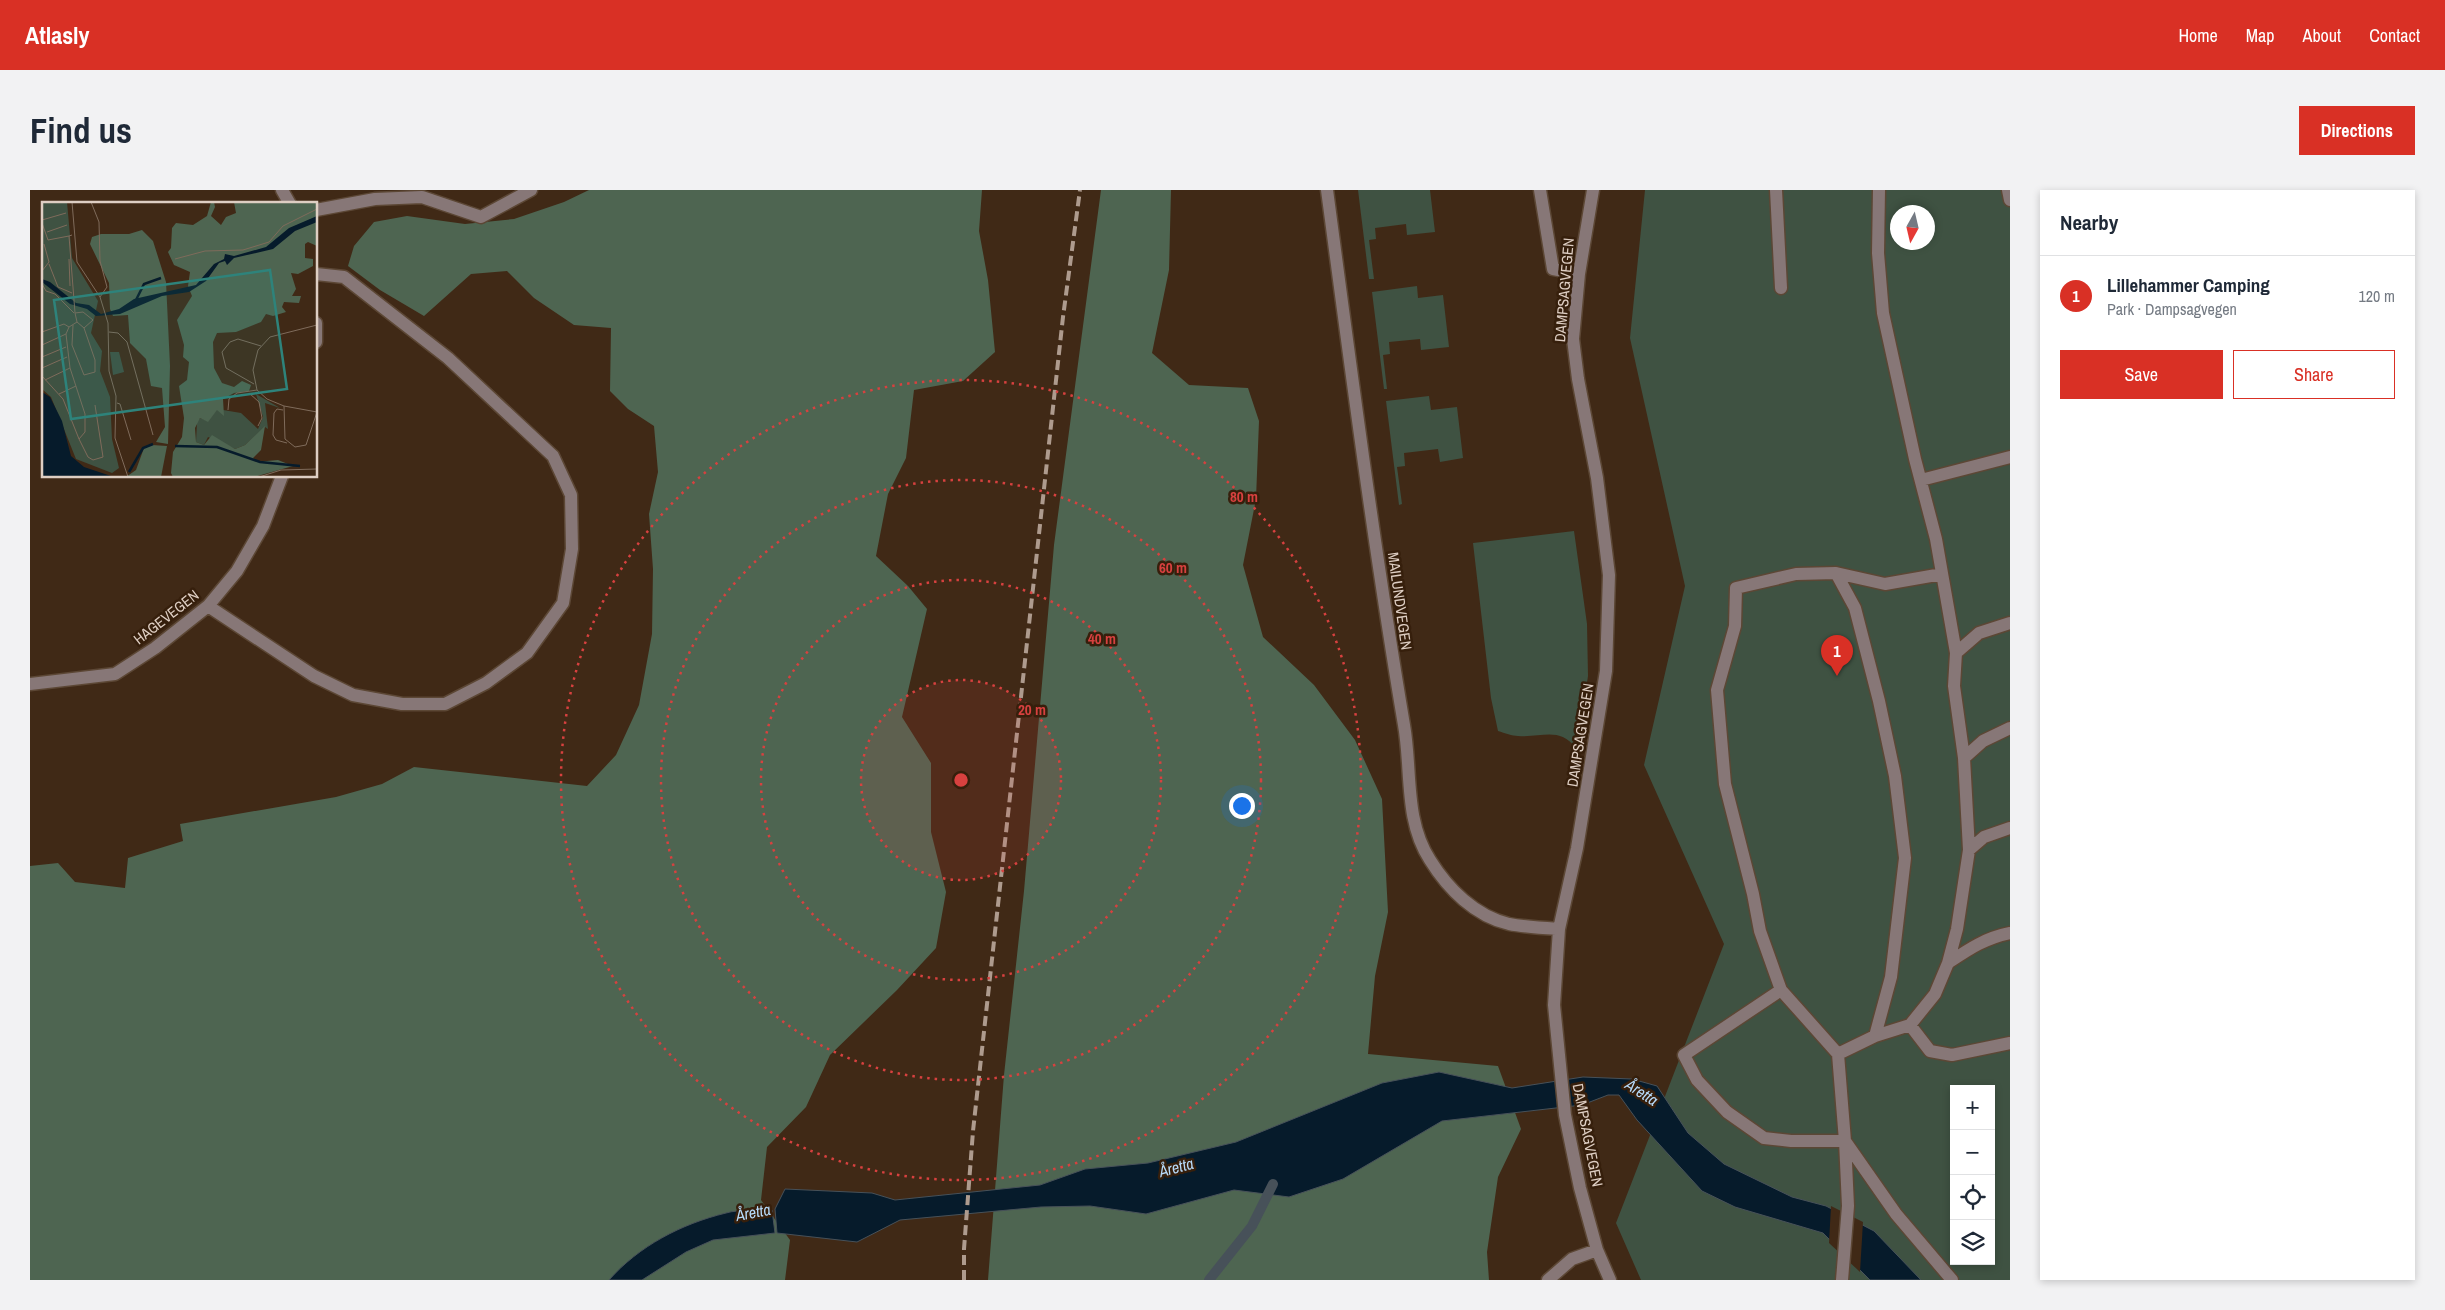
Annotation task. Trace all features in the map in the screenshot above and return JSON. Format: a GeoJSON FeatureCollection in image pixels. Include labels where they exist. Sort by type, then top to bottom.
{"type":"FeatureCollection","features":[{"type":"Feature","properties":{"kind":"street"},"geometry":{"type":"LineString","coordinates":[[282,190],[289,202]]}},
{"type":"Feature","properties":{"kind":"street"},"geometry":{"type":"LineString","coordinates":[[318,209],[370,194],[422,197],[481,217],[531,190]]}},
{"type":"Feature","properties":{"kind":"street","name":"MAILUNDVEGEN"},"geometry":{"type":"LineString","coordinates":[[1327,190],[1390,649],[1405,728],[1411,781],[1412,817],[1428,858],[1449,886],[1477,910],[1508,923],[1559,930]]}},
{"type":"Feature","properties":{"kind":"street"},"geometry":{"type":"LineString","coordinates":[[1540,190],[1553,269],[1579,274]]}},
{"type":"Feature","properties":{"kind":"street","name":"DAMPSAGVEGEN"},"geometry":{"type":"LineString","coordinates":[[1593,190],[1579,274],[1573,339],[1578,379],[1597,478],[1609,584],[1606,671],[1600,718],[1577,848],[1559,930],[1554,1005],[1565,1115],[1580,1188],[1597,1250],[1610,1280]]}},
{"type":"Feature","properties":{"kind":"street"},"geometry":{"type":"LineString","coordinates":[[1776,190],[1780,288]]}},
{"type":"Feature","properties":{"kind":"street"},"geometry":{"type":"LineString","coordinates":[[1838,1054],[1875,1036],[1910,1025],[1935,994],[1948,963],[1957,929],[1969,850],[1964,758],[1954,686],[1956,653],[1936,539],[1883,313],[1878,253],[1879,190]]}},
{"type":"Feature","properties":{"kind":"street"},"geometry":{"type":"LineString","coordinates":[[2008,190],[2010,200]]}},
{"type":"Feature","properties":{"kind":"street"},"geometry":{"type":"LineString","coordinates":[[208,606],[314,676],[353,695],[402,704],[446,704],[486,684],[527,653],[563,603],[572,549],[571,495],[553,456],[448,358],[344,277],[318,274]]}},
{"type":"Feature","properties":{"kind":"street"},"geometry":{"type":"LineString","coordinates":[[1921,480],[2010,457]]}},
{"type":"Feature","properties":{"kind":"street","name":"HAGEVEGEN"},"geometry":{"type":"LineString","coordinates":[[30,684],[115,674],[155,648],[208,606],[237,572],[263,526],[281,478]]}},
{"type":"Feature","properties":{"kind":"street"},"geometry":{"type":"LineString","coordinates":[[1842,1280],[1848,1206],[1838,1054],[1781,990],[1760,931],[1753,894],[1725,784],[1717,690],[1735,626],[1736,588],[1796,574],[1836,573],[1885,584],[1942,574]]}},
{"type":"Feature","properties":{"kind":"street"},"geometry":{"type":"LineString","coordinates":[[1836,573],[1854,608],[1879,702],[1895,776],[1905,858],[1891,977],[1875,1036]]}},
{"type":"Feature","properties":{"kind":"street"},"geometry":{"type":"LineString","coordinates":[[1956,653],[1979,633],[2010,623]]}},
{"type":"Feature","properties":{"kind":"street"},"geometry":{"type":"LineString","coordinates":[[1964,758],[1983,741],[2010,728]]}},
{"type":"Feature","properties":{"kind":"street"},"geometry":{"type":"LineString","coordinates":[[1969,850],[1984,837],[2010,828]]}},
{"type":"Feature","properties":{"kind":"street"},"geometry":{"type":"LineString","coordinates":[[1948,963],[1972,946],[1989,938],[2010,933]]}},
{"type":"Feature","properties":{"kind":"street"},"geometry":{"type":"LineString","coordinates":[[1781,990],[1684,1055],[1697,1080],[1727,1112],[1764,1138],[1791,1142],[1845,1141]]}},
{"type":"Feature","properties":{"kind":"street"},"geometry":{"type":"LineString","coordinates":[[1910,1025],[1930,1051],[1952,1055],[2010,1043]]}},
{"type":"Feature","properties":{"kind":"street"},"geometry":{"type":"LineString","coordinates":[[1845,1141],[1896,1214],[1952,1280]]}},
{"type":"Feature","properties":{"kind":"street"},"geometry":{"type":"LineString","coordinates":[[1548,1280],[1572,1259],[1597,1250]]}},
{"type":"Feature","properties":{"kind":"green space"},"geometry":{"type":"Polygon","coordinates":[[[589,190],[982,190],[979,231],[988,280],[995,352],[963,381],[914,390],[906,458],[888,494],[876,556],[908,586],[927,609],[902,717],[931,763],[931,832],[946,892],[936,948],[897,990],[830,1055],[806,1107],[767,1147],[761,1200],[790,1240],[785,1280],[30,1280],[30,866],[58,863],[75,882],[125,888],[128,858],[183,841],[180,824],[336,797],[382,784],[414,767],[587,786],[616,755],[639,705],[652,634],[653,569],[649,514],[658,472],[654,426],[628,409],[610,391],[611,328],[574,325],[534,298],[507,271],[471,274],[424,316],[380,290],[348,266],[354,246],[374,222],[407,216],[465,224],[514,219],[564,202],[589,190]]]}},
{"type":"Feature","properties":{"kind":"green space"},"geometry":{"type":"Polygon","coordinates":[[[1101,190],[1171,190],[1169,270],[1152,353],[1189,385],[1248,388],[1259,421],[1256,499],[1243,565],[1263,637],[1314,685],[1355,740],[1382,799],[1388,912],[1375,976],[1368,1054],[1498,1066],[1521,1129],[1498,1177],[1487,1252],[1489,1280],[988,1280],[1004,1075],[1024,891],[1054,545],[1101,190]]]}},
{"type":"Feature","properties":{"kind":"green space"},"geometry":{"type":"Polygon","coordinates":[[[1358,190],[1430,190],[1435,232],[1407,235],[1406,224],[1375,228],[1376,239],[1369,240],[1374,279],[1369,279],[1358,190]]]}},
{"type":"Feature","properties":{"kind":"green space"},"geometry":{"type":"Polygon","coordinates":[[[1645,190],[2010,190],[2010,1280],[1641,1280],[1616,1223],[1724,944],[1644,765],[1685,586],[1630,338],[1645,190]]]}},
{"type":"Feature","properties":{"kind":"green space"},"geometry":{"type":"Polygon","coordinates":[[[1417,286],[1418,298],[1443,295],[1449,347],[1421,350],[1420,339],[1389,342],[1390,354],[1383,355],[1387,389],[1384,389],[1372,292],[1417,286]]]}},
{"type":"Feature","properties":{"kind":"green space"},"geometry":{"type":"Polygon","coordinates":[[[1429,396],[1431,410],[1457,407],[1463,458],[1440,462],[1438,449],[1404,453],[1405,466],[1397,467],[1402,504],[1399,505],[1386,401],[1429,396]]]}},
{"type":"Feature","properties":{"kind":"green space"},"geometry":{"type":"Polygon","coordinates":[[[1574,531],[1587,624],[1588,676],[1577,749],[1570,742],[1557,735],[1516,736],[1498,731],[1491,698],[1473,543],[1574,531]]]}},
{"type":"Feature","properties":{"kind":"water"},"geometry":{"type":"Polygon","coordinates":[[[1439,1072],[1512,1088],[1583,1077],[1632,1079],[1657,1086],[1688,1133],[1724,1164],[1792,1197],[1826,1206],[1874,1231],[1921,1280],[1870,1280],[1823,1233],[1735,1207],[1702,1191],[1637,1120],[1619,1095],[1608,1095],[1582,1105],[1442,1121],[1343,1179],[1289,1197],[1234,1190],[1146,1214],[1090,1206],[1041,1207],[900,1220],[857,1242],[777,1233],[775,1209],[785,1189],[872,1193],[895,1200],[1040,1185],[1085,1169],[1148,1163],[1236,1142],[1382,1083],[1439,1072]]]}},
{"type":"Feature","properties":{"kind":"water"},"geometry":{"type":"Polygon","coordinates":[[[772,1210],[775,1233],[713,1240],[686,1252],[642,1280],[609,1280],[647,1247],[693,1223],[731,1212],[772,1210]]]}},
{"type":"Feature","properties":{"kind":"pier"},"geometry":{"type":"Polygon","coordinates":[[[1831,1206],[1863,1222],[1860,1272],[1829,1243],[1831,1206]]]}},
{"type":"Feature","properties":{"kind":"waterway","name":"Åretta"},"geometry":{"type":"LineString","coordinates":[[1209,1280],[1252,1226],[1273,1184]]}},
{"type":"Feature","properties":{"kind":"railway"},"geometry":{"type":"LineString","coordinates":[[964,1280],[964,1249],[973,1131],[1063,317],[1080,190]]}},
{"type":"Feature","properties":{"kind":"place","name":"Lillehammer Camping"},"geometry":{"type":"Point","coordinates":[1837,676]}}]}
